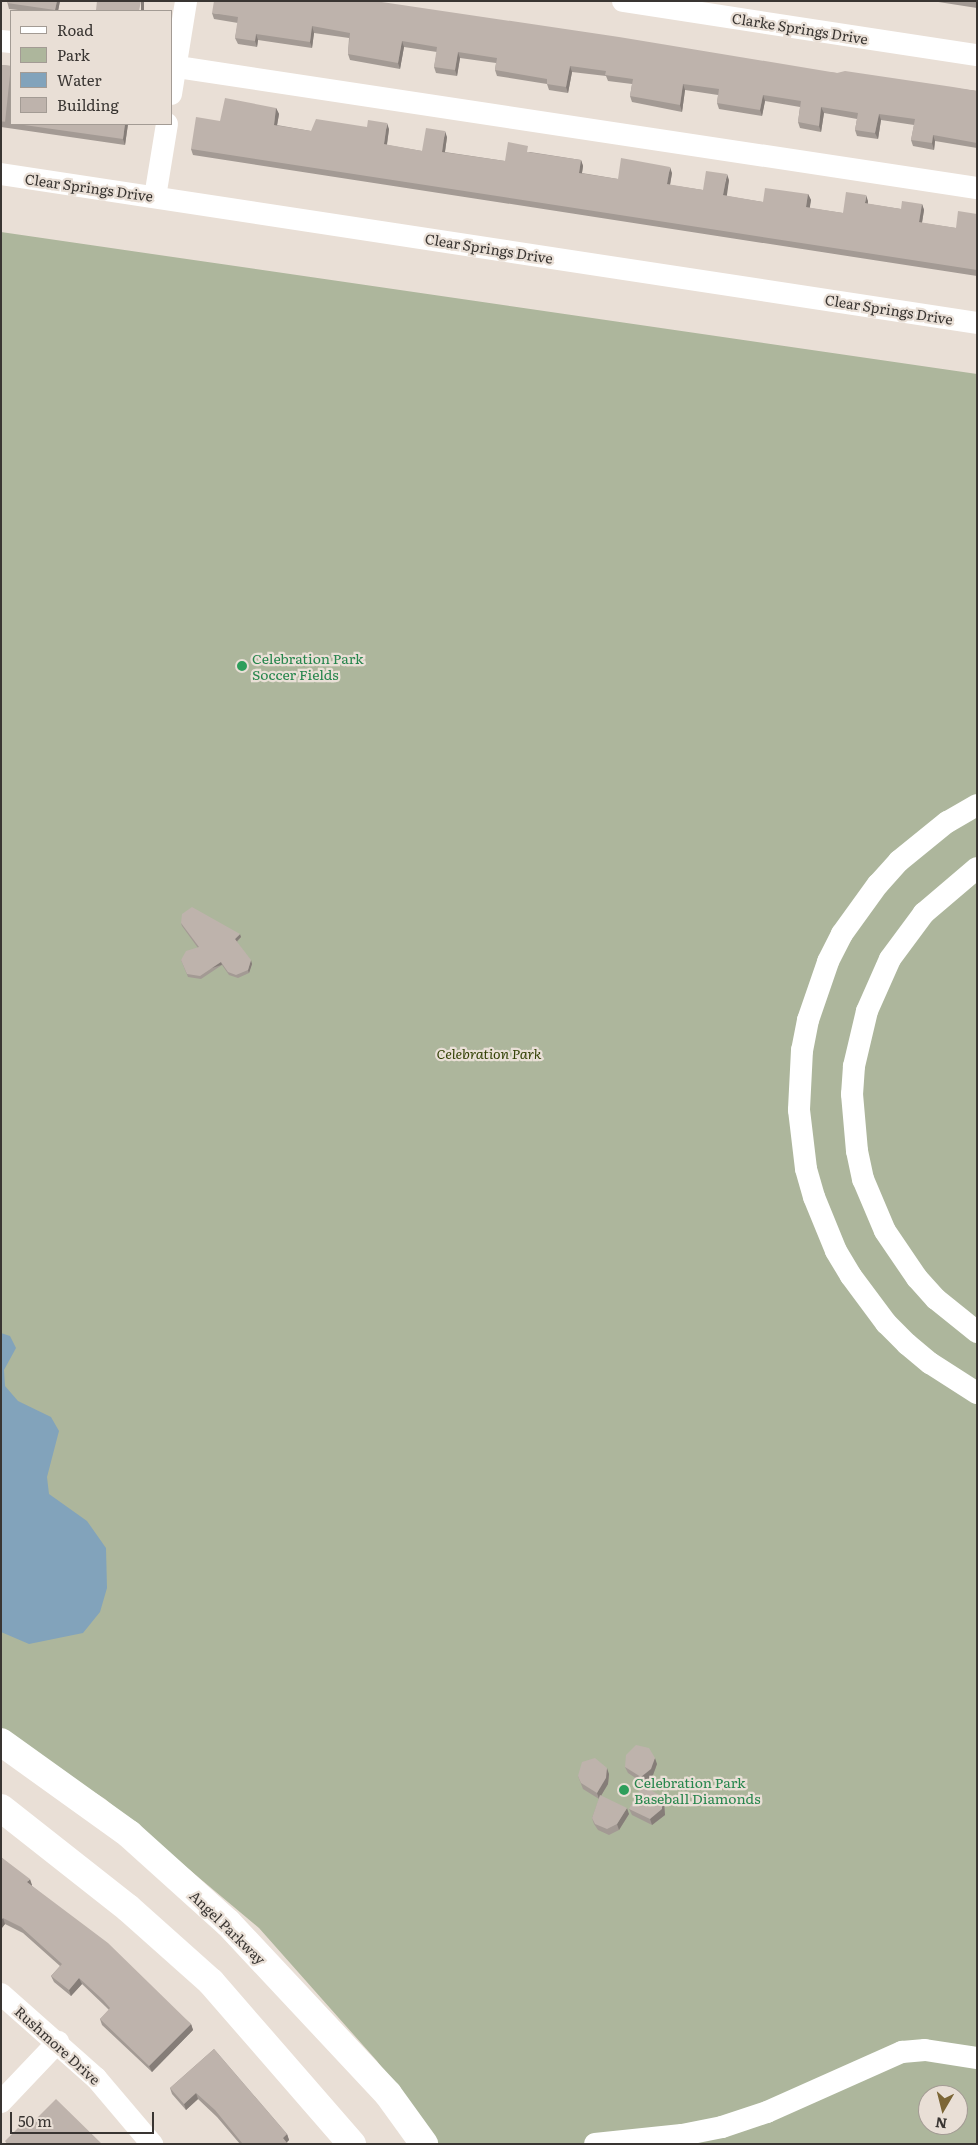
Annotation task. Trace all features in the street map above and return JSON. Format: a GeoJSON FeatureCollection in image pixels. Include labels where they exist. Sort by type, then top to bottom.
{"type":"FeatureCollection","features":[{"type":"Feature","properties":{"kind":"main road","name":"Angel Parkway"},"geometry":{"type":"LineString","coordinates":[[1,1742],[129,1834],[228,1923],[388,2094],[424,2144]]}},
{"type":"Feature","properties":{"kind":"main road"},"geometry":{"type":"LineString","coordinates":[[1,1808],[128,1908],[212,1982],[352,2144]]}},
{"type":"Feature","properties":{"kind":"street"},"geometry":{"type":"LineString","coordinates":[[172,80],[186,1]]}},
{"type":"Feature","properties":{"kind":"street","name":"Clarke Springs Drive"},"geometry":{"type":"LineString","coordinates":[[623,1],[977,55]]}},
{"type":"Feature","properties":{"kind":"street"},"geometry":{"type":"LineString","coordinates":[[173,67],[977,188]]}},
{"type":"Feature","properties":{"kind":"street"},"geometry":{"type":"LineString","coordinates":[[155,197],[167,125]]}},
{"type":"Feature","properties":{"kind":"street","name":"Clear Springs Drive"},"geometry":{"type":"LineString","coordinates":[[1,174],[977,323]]}},
{"type":"Feature","properties":{"kind":"street"},"geometry":{"type":"LineString","coordinates":[[977,805],[947,822],[899,861],[873,890],[842,934],[828,962],[808,1020],[802,1050],[799,1110],[806,1169],[814,1197],[836,1251],[851,1276],[874,1308],[907,1344],[946,1374],[977,1392]]}},
{"type":"Feature","properties":{"kind":"street"},"geometry":{"type":"LineString","coordinates":[[977,868],[924,913],[890,959],[867,1011],[859,1038],[852,1094],[859,1160],[873,1205],[885,1231],[923,1285],[977,1332]]}},
{"type":"Feature","properties":{"kind":"street","name":"Rushmore Drive"},"geometry":{"type":"LineString","coordinates":[[1,1994],[58,2042],[96,2078],[152,2144]]}},
{"type":"Feature","properties":{"kind":"street"},"geometry":{"type":"LineString","coordinates":[[1,2102],[58,2042]]}},
{"type":"Feature","properties":{"kind":"street"},"geometry":{"type":"LineString","coordinates":[[595,2144],[682,2135],[722,2127],[768,2112],[902,2052],[925,2050],[977,2058]]}},
{"type":"Feature","properties":{"kind":"green space","name":"Celebration Park"},"geometry":{"type":"Polygon","coordinates":[[[1,232],[977,374],[977,2144],[437,2144],[377,2061],[259,1928],[105,1799],[1,1733],[1,232]]]}},
{"type":"Feature","properties":{"kind":"water"},"geometry":{"type":"Polygon","coordinates":[[[1,1333],[10,1336],[16,1348],[4,1370],[5,1386],[18,1401],[51,1417],[59,1431],[47,1477],[49,1494],[87,1521],[106,1548],[107,1588],[100,1612],[83,1633],[29,1644],[1,1632],[1,1333]]]}},
{"type":"Feature","properties":{"kind":"building"},"geometry":{"type":"Polygon","coordinates":[[[7,1],[57,1],[55,10],[7,3],[7,1]]]}},
{"type":"Feature","properties":{"kind":"building"},"geometry":{"type":"Polygon","coordinates":[[[97,1],[141,1],[139,10],[96,10],[97,1]]]}},
{"type":"Feature","properties":{"kind":"building"},"geometry":{"type":"Polygon","coordinates":[[[214,1],[375,1],[619,37],[837,73],[845,71],[977,91],[977,143],[933,135],[932,143],[911,140],[915,119],[879,114],[875,133],[855,130],[858,113],[821,107],[819,126],[798,122],[801,101],[763,95],[760,110],[717,103],[719,89],[683,84],[680,105],[630,96],[633,79],[605,75],[606,71],[570,66],[566,87],[547,84],[547,79],[495,70],[497,58],[458,52],[455,70],[434,67],[437,47],[402,41],[398,63],[348,54],[350,33],[312,26],[310,42],[256,34],[255,41],[235,38],[238,17],[212,13],[214,1]]]}},
{"type":"Feature","properties":{"kind":"building"},"geometry":{"type":"Polygon","coordinates":[[[1,65],[10,66],[5,122],[1,121],[1,65]]]}},
{"type":"Feature","properties":{"kind":"building"},"geometry":{"type":"Polygon","coordinates":[[[225,98],[276,108],[274,125],[311,131],[316,119],[367,127],[368,120],[387,123],[384,144],[422,151],[426,128],[445,131],[442,152],[505,161],[508,142],[528,146],[527,152],[581,160],[579,173],[618,179],[621,158],[670,167],[667,184],[703,190],[706,171],[727,174],[723,195],[763,202],[765,188],[808,194],[806,207],[843,213],[846,192],[866,195],[865,203],[901,209],[902,201],[922,204],[919,222],[956,228],[958,211],[977,214],[977,270],[191,149],[196,117],[220,121],[225,98]]]}},
{"type":"Feature","properties":{"kind":"building"},"geometry":{"type":"Polygon","coordinates":[[[24,125],[125,125],[123,139],[24,125]]]}},
{"type":"Feature","properties":{"kind":"building"},"geometry":{"type":"Polygon","coordinates":[[[192,907],[240,934],[235,939],[251,960],[248,970],[236,975],[228,972],[221,962],[200,976],[187,974],[181,960],[186,951],[199,947],[181,923],[182,914],[192,907]]]}},
{"type":"Feature","properties":{"kind":"building"},"geometry":{"type":"Polygon","coordinates":[[[636,1745],[649,1748],[655,1758],[651,1769],[641,1777],[625,1767],[626,1755],[636,1745]]]}},
{"type":"Feature","properties":{"kind":"building"},"geometry":{"type":"Polygon","coordinates":[[[595,1758],[607,1768],[606,1778],[597,1793],[581,1783],[578,1776],[582,1762],[595,1758]]]}},
{"type":"Feature","properties":{"kind":"building"},"geometry":{"type":"Polygon","coordinates":[[[643,1785],[662,1797],[662,1809],[650,1819],[629,1809],[643,1785]]]}},
{"type":"Feature","properties":{"kind":"building"},"geometry":{"type":"Polygon","coordinates":[[[600,1795],[627,1808],[617,1824],[607,1829],[595,1824],[592,1818],[600,1795]]]}},
{"type":"Feature","properties":{"kind":"building"},"geometry":{"type":"Polygon","coordinates":[[[1,1857],[30,1879],[27,1882],[108,1943],[191,2024],[149,2066],[100,2019],[110,2008],[103,2000],[79,1978],[69,1990],[51,1976],[62,1964],[21,1927],[3,1918],[1,1920],[1,1857]]]}},
{"type":"Feature","properties":{"kind":"building"},"geometry":{"type":"Polygon","coordinates":[[[214,2049],[287,2134],[283,2138],[288,2144],[241,2144],[215,2110],[196,2093],[184,2104],[170,2088],[214,2049]]]}},
{"type":"Feature","properties":{"kind":"building"},"geometry":{"type":"Polygon","coordinates":[[[56,2099],[102,2144],[7,2144],[5,2141],[27,2119],[34,2121],[56,2099]]]}},
{"type":"Feature","properties":{"kind":"place","name":"Celebration Park Soccer Fields"},"geometry":{"type":"Point","coordinates":[242,666]}},
{"type":"Feature","properties":{"kind":"place","name":"Celebration Park Baseball Diamonds"},"geometry":{"type":"Point","coordinates":[624,1790]}}]}
